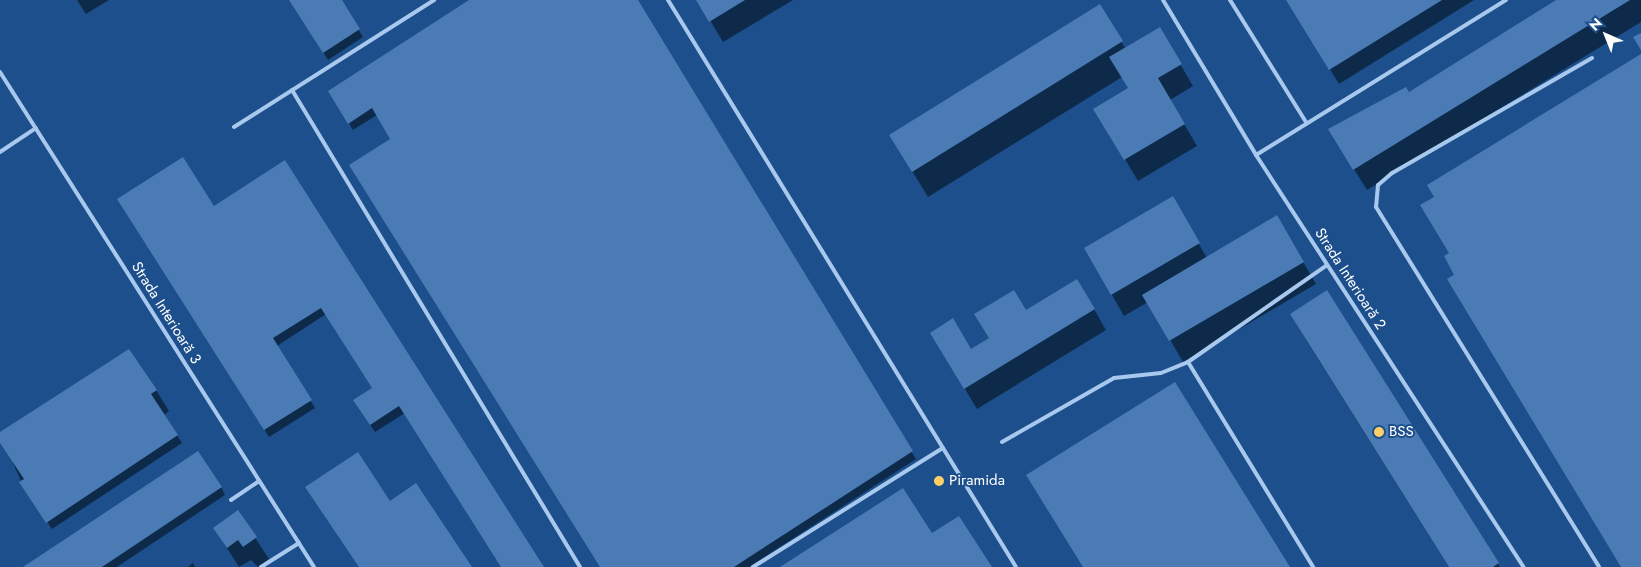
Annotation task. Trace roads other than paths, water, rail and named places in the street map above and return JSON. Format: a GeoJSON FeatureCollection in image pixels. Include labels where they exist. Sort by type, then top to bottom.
{"type":"FeatureCollection","features":[{"type":"Feature","properties":{"kind":"lane"},"geometry":{"type":"LineString","coordinates":[[234,127],[434,0]]}},
{"type":"Feature","properties":{"kind":"lane"},"geometry":{"type":"LineString","coordinates":[[668,0],[1016,567]]}},
{"type":"Feature","properties":{"kind":"lane","name":"Strada Interioară 2"},"geometry":{"type":"LineString","coordinates":[[1163,0],[1256,155],[1524,567]]}},
{"type":"Feature","properties":{"kind":"lane"},"geometry":{"type":"LineString","coordinates":[[1230,0],[1306,122]]}},
{"type":"Feature","properties":{"kind":"lane"},"geometry":{"type":"LineString","coordinates":[[1256,155],[1306,122],[1506,0]]}},
{"type":"Feature","properties":{"kind":"lane"},"geometry":{"type":"LineString","coordinates":[[1592,58],[1392,173],[1378,185],[1376,207],[1599,567]]}},
{"type":"Feature","properties":{"kind":"lane","name":"Strada Interioară 3"},"geometry":{"type":"LineString","coordinates":[[0,72],[314,567]]}},
{"type":"Feature","properties":{"kind":"lane"},"geometry":{"type":"LineString","coordinates":[[292,90],[580,567]]}},
{"type":"Feature","properties":{"kind":"lane"},"geometry":{"type":"LineString","coordinates":[[0,152],[36,128]]}},
{"type":"Feature","properties":{"kind":"lane"},"geometry":{"type":"LineString","coordinates":[[1002,442],[1114,378],[1161,373],[1188,362],[1328,265]]}},
{"type":"Feature","properties":{"kind":"lane"},"geometry":{"type":"LineString","coordinates":[[1188,362],[1313,567]]}},
{"type":"Feature","properties":{"kind":"lane"},"geometry":{"type":"LineString","coordinates":[[754,567],[943,448]]}},
{"type":"Feature","properties":{"kind":"lane"},"geometry":{"type":"LineString","coordinates":[[231,500],[260,482]]}},
{"type":"Feature","properties":{"kind":"lane"},"geometry":{"type":"LineString","coordinates":[[261,567],[298,543]]}},
{"type":"Feature","properties":{"kind":"place","name":"BSS"},"geometry":{"type":"Point","coordinates":[1379,432]}},
{"type":"Feature","properties":{"kind":"place","name":"Piramida"},"geometry":{"type":"Point","coordinates":[939,481]}}]}
